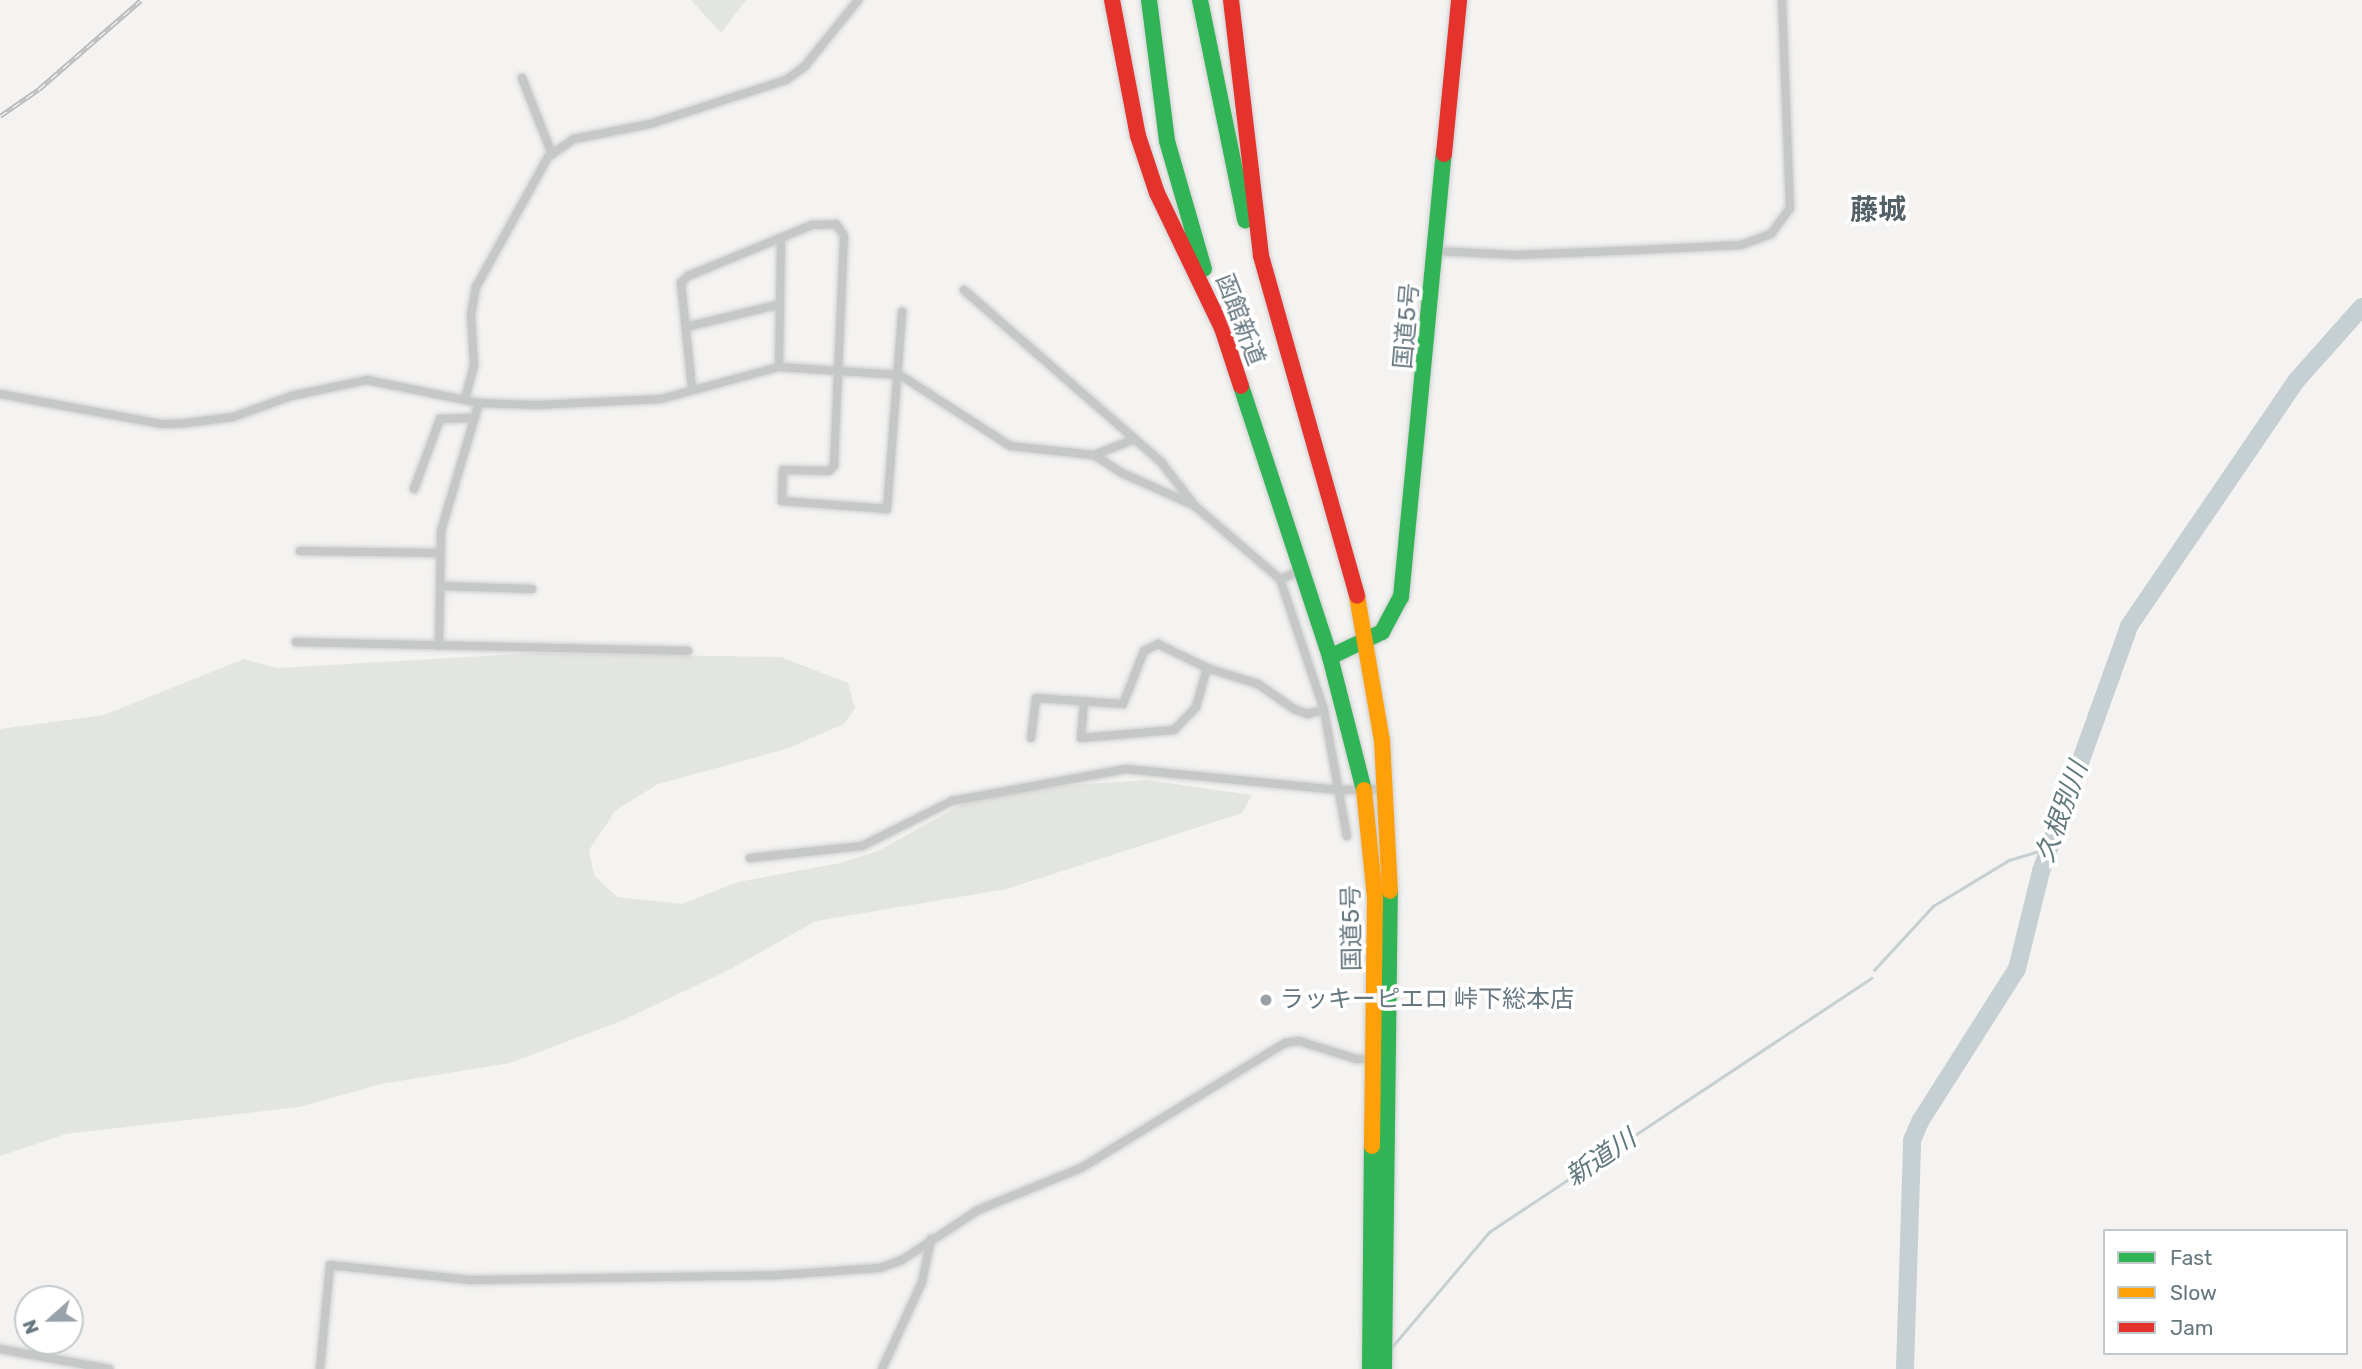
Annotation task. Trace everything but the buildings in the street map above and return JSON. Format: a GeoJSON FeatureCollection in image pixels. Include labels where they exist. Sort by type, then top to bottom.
{"type":"FeatureCollection","features":[{"type":"Feature","properties":{"kind":"highway","name":"函館新道"},"geometry":{"type":"LineString","coordinates":[[1112,0],[1129,105],[1147,165],[1222,328],[1331,657]]}},
{"type":"Feature","properties":{"kind":"highway"},"geometry":{"type":"LineString","coordinates":[[1149,0],[1167,141],[1222,328]]}},
{"type":"Feature","properties":{"kind":"highway"},"geometry":{"type":"LineString","coordinates":[[1200,0],[1233,173],[1282,340]]}},
{"type":"Feature","properties":{"kind":"highway","name":"函館新道"},"geometry":{"type":"LineString","coordinates":[[1231,0],[1254,220],[1282,340],[1331,492],[1368,642]]}},
{"type":"Feature","properties":{"kind":"highway","name":"国道5号"},"geometry":{"type":"LineString","coordinates":[[1382,1059],[1376,898],[1364,790],[1331,657],[1368,642],[1393,618],[1401,597],[1459,0]]}},
{"type":"Feature","properties":{"kind":"highway","name":"国道5号"},"geometry":{"type":"LineString","coordinates":[[1368,642],[1387,789],[1377,1346],[1370,1369]]}},
{"type":"Feature","properties":{"kind":"highway","name":"国道5号"},"geometry":{"type":"LineString","coordinates":[[1377,1346],[1384,1369]]}},
{"type":"Feature","properties":{"kind":"street"},"geometry":{"type":"LineString","coordinates":[[465,399],[474,366],[471,315],[475,287],[552,154],[574,139],[650,124],[786,80],[805,66],[858,0]]}},
{"type":"Feature","properties":{"kind":"street"},"geometry":{"type":"LineString","coordinates":[[1436,251],[1516,254],[1741,245],[1771,234],[1790,208],[1782,0]]}},
{"type":"Feature","properties":{"kind":"street"},"geometry":{"type":"LineString","coordinates":[[522,78],[552,154]]}},
{"type":"Feature","properties":{"kind":"street"},"geometry":{"type":"LineString","coordinates":[[692,388],[681,283],[688,276],[826,222],[842,229],[834,466],[829,471],[783,470],[782,501],[887,509],[893,389],[900,375],[902,312]]}},
{"type":"Feature","properties":{"kind":"street"},"geometry":{"type":"LineString","coordinates":[[779,367],[781,238]]}},
{"type":"Feature","properties":{"kind":"street"},"geometry":{"type":"LineString","coordinates":[[964,290],[1161,462],[1195,506],[1280,579],[1324,710],[1342,790],[1347,836]]}},
{"type":"Feature","properties":{"kind":"street"},"geometry":{"type":"LineString","coordinates":[[685,327],[780,304]]}},
{"type":"Feature","properties":{"kind":"street"},"geometry":{"type":"LineString","coordinates":[[0,394],[162,424],[233,417],[292,396],[367,380],[479,402],[536,405],[645,401],[779,367],[839,368],[900,375],[1010,446],[1094,455],[1195,506]]}},
{"type":"Feature","properties":{"kind":"street"},"geometry":{"type":"LineString","coordinates":[[439,646],[441,531],[479,402]]}},
{"type":"Feature","properties":{"kind":"street"},"geometry":{"type":"LineString","coordinates":[[414,488],[440,419],[475,418]]}},
{"type":"Feature","properties":{"kind":"street"},"geometry":{"type":"LineString","coordinates":[[1094,455],[1135,439]]}},
{"type":"Feature","properties":{"kind":"street"},"geometry":{"type":"LineString","coordinates":[[300,551],[440,553]]}},
{"type":"Feature","properties":{"kind":"street"},"geometry":{"type":"LineString","coordinates":[[1280,579],[1302,569]]}},
{"type":"Feature","properties":{"kind":"street"},"geometry":{"type":"LineString","coordinates":[[440,586],[532,589]]}},
{"type":"Feature","properties":{"kind":"street"},"geometry":{"type":"LineString","coordinates":[[296,642],[688,651]]}},
{"type":"Feature","properties":{"kind":"street"},"geometry":{"type":"LineString","coordinates":[[1031,738],[1036,698],[1123,704],[1144,651],[1158,644],[1207,668],[1258,684],[1294,709],[1307,713],[1324,710]]}},
{"type":"Feature","properties":{"kind":"street"},"geometry":{"type":"LineString","coordinates":[[1084,702],[1082,738],[1174,730],[1196,707],[1207,668]]}},
{"type":"Feature","properties":{"kind":"street"},"geometry":{"type":"LineString","coordinates":[[750,858],[862,846],[952,801],[1126,769],[1342,790],[1387,789]]}},
{"type":"Feature","properties":{"kind":"street"},"geometry":{"type":"LineString","coordinates":[[320,1369],[330,1265],[470,1280],[778,1275],[880,1268],[902,1260],[978,1210],[1081,1168],[1285,1043],[1299,1041],[1356,1059],[1382,1059]]}},
{"type":"Feature","properties":{"kind":"street"},"geometry":{"type":"LineString","coordinates":[[882,1369],[922,1282],[931,1239]]}},
{"type":"Feature","properties":{"kind":"street"},"geometry":{"type":"LineString","coordinates":[[0,1349],[109,1369]]}},
{"type":"Feature","properties":{"kind":"shaded area"},"geometry":{"type":"Polygon","coordinates":[[[691,0],[746,0],[721,33],[691,0]]]}},
{"type":"Feature","properties":{"kind":"shaded area"},"geometry":{"type":"Polygon","coordinates":[[[538,653],[781,657],[848,683],[855,708],[844,724],[786,749],[658,784],[616,810],[589,850],[594,875],[617,897],[682,904],[738,882],[840,863],[878,851],[966,802],[1013,789],[1147,780],[1252,795],[1242,813],[1007,889],[816,921],[725,972],[621,1021],[510,1063],[381,1084],[300,1107],[66,1134],[0,1156],[0,729],[104,715],[244,659],[277,668],[538,653]]]}},
{"type":"Feature","properties":{"kind":"waterway","name":"久根別川"},"geometry":{"type":"LineString","coordinates":[[1905,1369],[1912,1140],[1921,1120],[2017,969],[2041,871],[2129,626],[2296,381],[2362,307]]}},
{"type":"Feature","properties":{"kind":"waterway","name":"新道川"},"geometry":{"type":"LineString","coordinates":[[1874,970],[1933,906],[2009,860],[2049,848]]}},
{"type":"Feature","properties":{"kind":"waterway","name":"新道川"},"geometry":{"type":"LineString","coordinates":[[1391,1348],[1489,1232],[1871,978]]}},
{"type":"Feature","properties":{"kind":"railway"},"geometry":{"type":"LineString","coordinates":[[0,116],[39,89],[141,0]]}},
{"type":"Feature","properties":{"kind":"traffic: fast"},"geometry":{"type":"LineString","coordinates":[[1149,0],[1167,141],[1204,269]]}},
{"type":"Feature","properties":{"kind":"traffic: fast"},"geometry":{"type":"LineString","coordinates":[[1200,0],[1245,220]]}},
{"type":"Feature","properties":{"kind":"traffic: fast"},"geometry":{"type":"LineString","coordinates":[[1330,657],[1382,632],[1401,597],[1444,154]]}},
{"type":"Feature","properties":{"kind":"traffic: fast"},"geometry":{"type":"LineString","coordinates":[[1241,386],[1330,657],[1364,790]]}},
{"type":"Feature","properties":{"kind":"traffic: fast"},"geometry":{"type":"LineString","coordinates":[[1384,1369],[1390,891]]}},
{"type":"Feature","properties":{"kind":"traffic: fast"},"geometry":{"type":"LineString","coordinates":[[1370,1369],[1372,1146]]}},
{"type":"Feature","properties":{"kind":"traffic: slow"},"geometry":{"type":"LineString","coordinates":[[1357,596],[1382,740],[1390,891]]}},
{"type":"Feature","properties":{"kind":"traffic: slow"},"geometry":{"type":"LineString","coordinates":[[1364,790],[1375,898],[1372,1146]]}},
{"type":"Feature","properties":{"kind":"traffic: jam"},"geometry":{"type":"LineString","coordinates":[[1112,0],[1138,136],[1157,193],[1222,328],[1241,386]]}},
{"type":"Feature","properties":{"kind":"traffic: jam"},"geometry":{"type":"LineString","coordinates":[[1231,0],[1261,256],[1357,596]]}},
{"type":"Feature","properties":{"kind":"traffic: jam"},"geometry":{"type":"LineString","coordinates":[[1444,154],[1459,0]]}},
{"type":"Feature","properties":{"kind":"place","name":"ラッキーピエロ 峠下総本店"},"geometry":{"type":"Point","coordinates":[1266,1000]}},
{"type":"Feature","properties":{"kind":"district","name":"藤城"},"geometry":{"type":"Point","coordinates":[1878,210]}}]}
